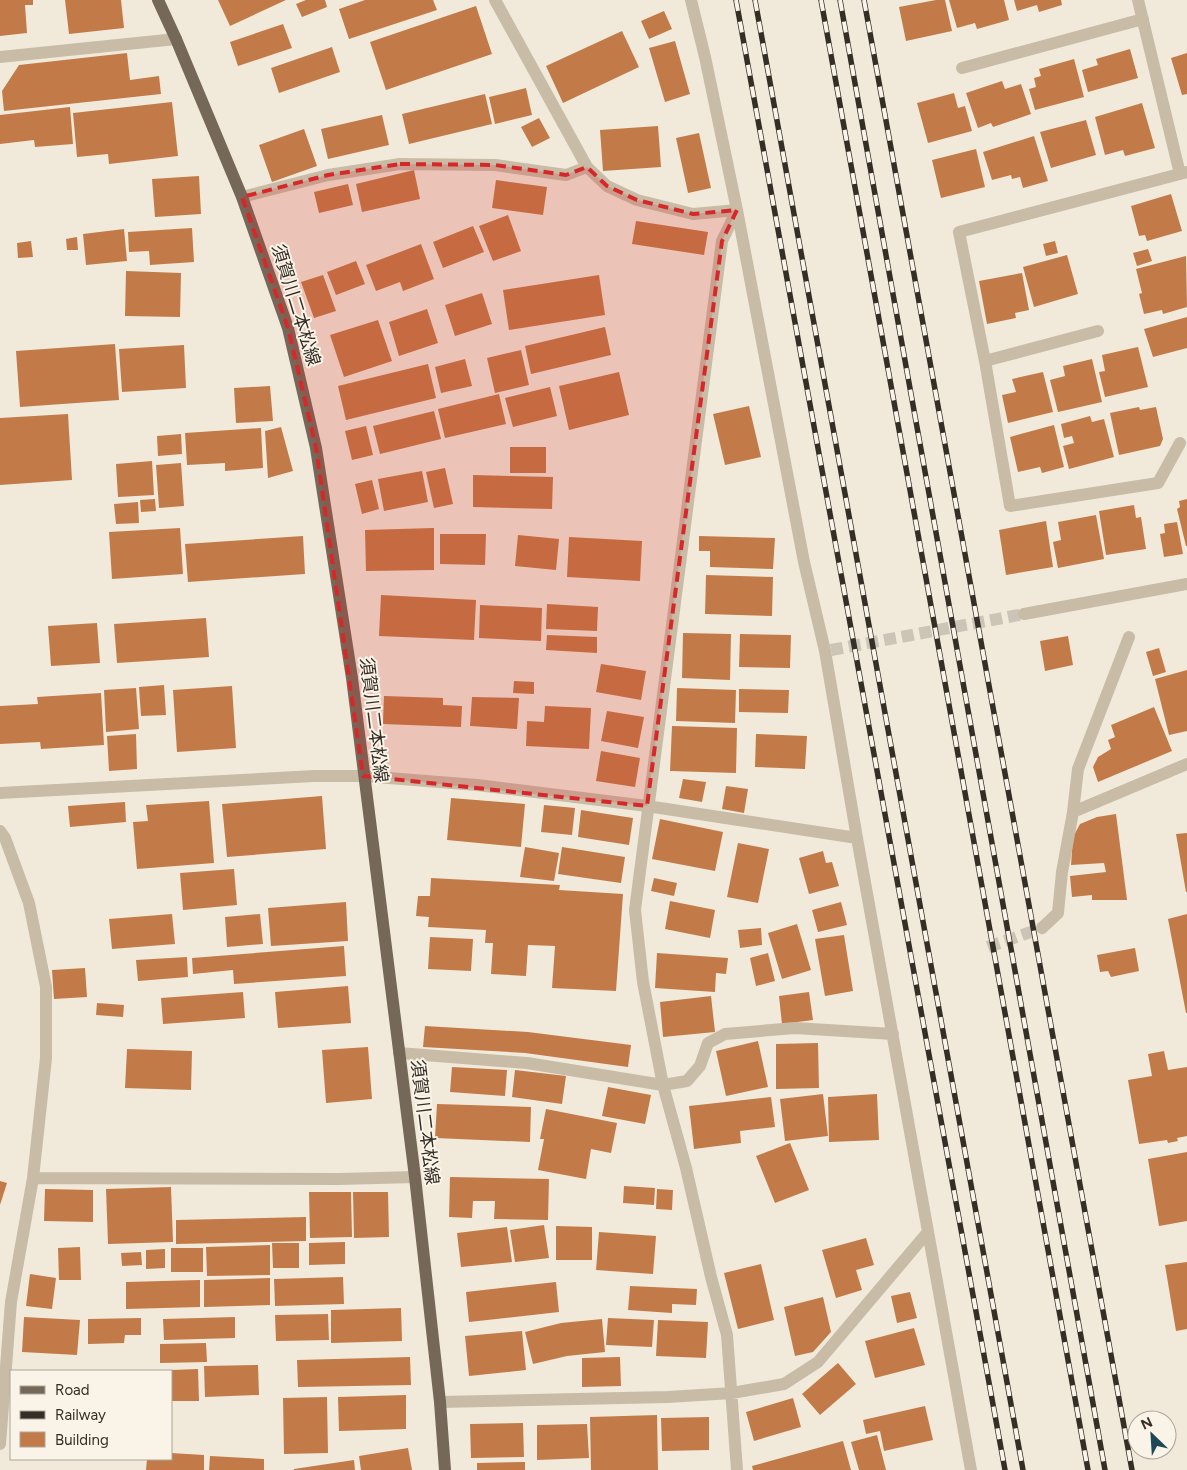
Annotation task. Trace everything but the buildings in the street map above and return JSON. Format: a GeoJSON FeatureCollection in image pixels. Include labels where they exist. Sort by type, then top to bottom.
{"type":"FeatureCollection","features":[{"type":"Feature","properties":{"kind":"main road","name":"須賀川二本松線"},"geometry":{"type":"LineString","coordinates":[[158,0],[242,197],[288,328],[316,448],[352,678],[415,1177],[440,1402],[445,1470]]}},
{"type":"Feature","properties":{"kind":"street"},"geometry":{"type":"LineString","coordinates":[[495,0],[587,167],[607,186],[637,200],[693,214],[737,210]]}},
{"type":"Feature","properties":{"kind":"street"},"geometry":{"type":"LineString","coordinates":[[691,0],[737,210],[802,552],[828,650],[856,838],[971,1470]]}},
{"type":"Feature","properties":{"kind":"street"},"geometry":{"type":"LineString","coordinates":[[1138,0],[1183,173],[959,232],[985,361],[1010,506],[1158,483],[1180,443]]}},
{"type":"Feature","properties":{"kind":"street"},"geometry":{"type":"LineString","coordinates":[[962,68],[1143,19]]}},
{"type":"Feature","properties":{"kind":"street"},"geometry":{"type":"LineString","coordinates":[[0,57],[176,39]]}},
{"type":"Feature","properties":{"kind":"street"},"geometry":{"type":"LineString","coordinates":[[242,197],[328,175],[400,164],[495,166],[566,176],[587,167]]}},
{"type":"Feature","properties":{"kind":"street"},"geometry":{"type":"LineString","coordinates":[[736,1470],[727,1335],[711,1277],[686,1168],[663,1085],[643,982],[635,910],[647,806],[722,241],[737,210]]}},
{"type":"Feature","properties":{"kind":"street"},"geometry":{"type":"LineString","coordinates":[[985,361],[1098,331]]}},
{"type":"Feature","properties":{"kind":"street"},"geometry":{"type":"LineString","coordinates":[[1024,614],[1187,584]]}},
{"type":"Feature","properties":{"kind":"street"},"geometry":{"type":"LineString","coordinates":[[1042,928],[1058,912],[1062,872],[1078,770],[1129,637]]}},
{"type":"Feature","properties":{"kind":"street"},"geometry":{"type":"LineString","coordinates":[[1072,812],[1187,764]]}},
{"type":"Feature","properties":{"kind":"street"},"geometry":{"type":"LineString","coordinates":[[0,794],[314,776],[363,776],[478,785],[577,799],[647,806],[856,838]]}},
{"type":"Feature","properties":{"kind":"street"},"geometry":{"type":"LineString","coordinates":[[0,831],[5,838],[29,903],[46,987],[46,1058],[34,1178],[5,1302],[0,1444]]}},
{"type":"Feature","properties":{"kind":"street"},"geometry":{"type":"LineString","coordinates":[[399,1053],[527,1063],[663,1085],[687,1081],[700,1066],[708,1043],[725,1034],[796,1028],[893,1034]]}},
{"type":"Feature","properties":{"kind":"street"},"geometry":{"type":"LineString","coordinates":[[34,1178],[339,1179],[415,1177]]}},
{"type":"Feature","properties":{"kind":"street"},"geometry":{"type":"LineString","coordinates":[[440,1402],[668,1397],[732,1393],[784,1384],[818,1362],[927,1233]]}},
{"type":"Feature","properties":{"kind":"highlighted area"},"geometry":{"type":"Polygon","coordinates":[[[400,164],[495,165],[566,175],[587,167],[607,186],[637,200],[693,214],[737,210],[722,241],[647,806],[363,776],[316,448],[288,328],[242,197],[328,175],[400,164]]]}},
{"type":"Feature","properties":{"kind":"tunnel"},"geometry":{"type":"LineString","coordinates":[[831,650],[1024,614]]}},
{"type":"Feature","properties":{"kind":"tunnel"},"geometry":{"type":"LineString","coordinates":[[988,947],[1042,928]]}},
{"type":"Feature","properties":{"kind":"railway"},"geometry":{"type":"LineString","coordinates":[[736,0],[1005,1470]]}},
{"type":"Feature","properties":{"kind":"railway"},"geometry":{"type":"LineString","coordinates":[[755,0],[1023,1470]]}},
{"type":"Feature","properties":{"kind":"railway"},"geometry":{"type":"LineString","coordinates":[[821,0],[1088,1470]]}},
{"type":"Feature","properties":{"kind":"railway"},"geometry":{"type":"LineString","coordinates":[[840,0],[1105,1470]]}},
{"type":"Feature","properties":{"kind":"railway"},"geometry":{"type":"LineString","coordinates":[[864,0],[1132,1470]]}}]}
